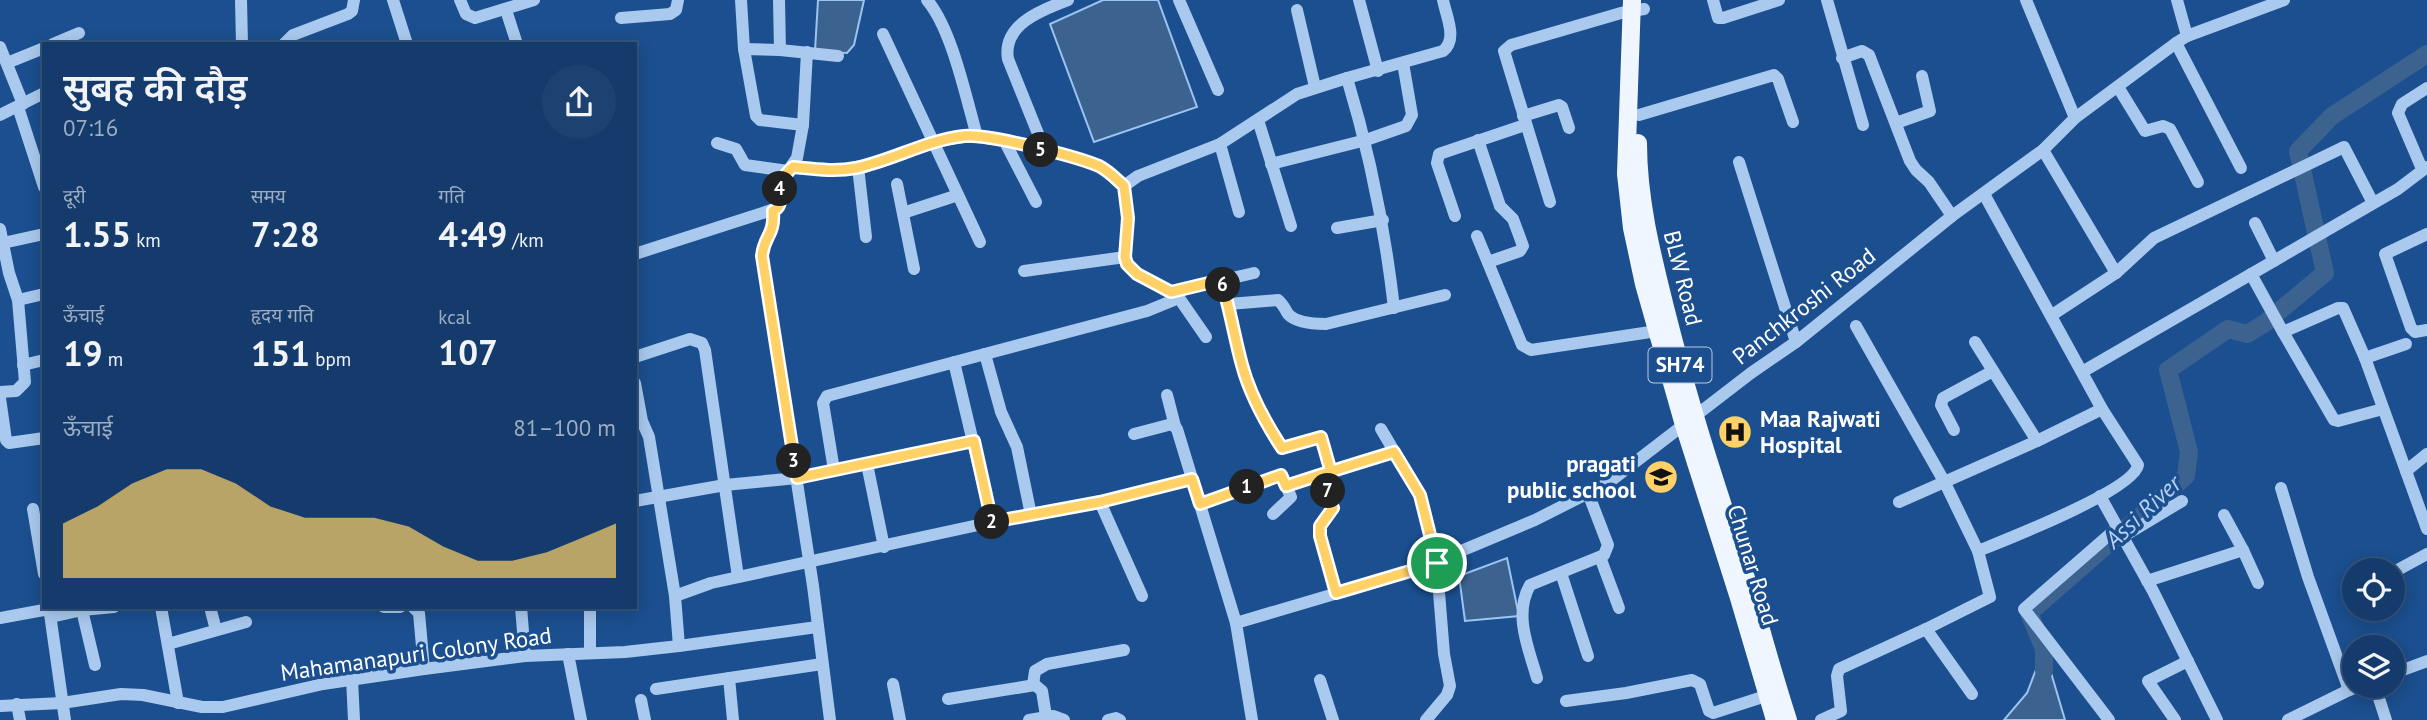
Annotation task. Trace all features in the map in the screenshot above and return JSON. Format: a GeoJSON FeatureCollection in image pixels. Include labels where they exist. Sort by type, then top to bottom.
{"type":"FeatureCollection","features":[{"type":"Feature","properties":{"kind":"main road","name":"BLW Road"},"geometry":{"type":"LineString","coordinates":[[1638,5],[1638,166],[1647,234],[1689,422],[1751,591],[1773,694],[1788,720]]}},
{"type":"Feature","properties":{"kind":"main road","name":"SH74"},"geometry":{"type":"LineString","coordinates":[[1638,5],[1626,133],[1627,202],[1637,257],[1657,331],[1689,422]]}},
{"type":"Feature","properties":{"kind":"main road","name":"SH74"},"geometry":{"type":"LineString","coordinates":[[1773,694],[1775,720]]}},
{"type":"Feature","properties":{"kind":"street"},"geometry":{"type":"LineString","coordinates":[[241,0],[242,42]]}},
{"type":"Feature","properties":{"kind":"street"},"geometry":{"type":"LineString","coordinates":[[286,42],[293,35],[348,14],[352,10],[354,0]]}},
{"type":"Feature","properties":{"kind":"street"},"geometry":{"type":"LineString","coordinates":[[393,0],[406,42]]}},
{"type":"Feature","properties":{"kind":"street"},"geometry":{"type":"LineString","coordinates":[[460,0],[466,14],[475,18],[534,0]]}},
{"type":"Feature","properties":{"kind":"street"},"geometry":{"type":"LineString","coordinates":[[621,18],[674,13],[678,0]]}},
{"type":"Feature","properties":{"kind":"street"},"geometry":{"type":"LineString","coordinates":[[740,0],[744,49],[755,116],[760,120],[803,125]]}},
{"type":"Feature","properties":{"kind":"street"},"geometry":{"type":"LineString","coordinates":[[779,0],[780,50]]}},
{"type":"Feature","properties":{"kind":"street"},"geometry":{"type":"LineString","coordinates":[[927,0],[948,40],[977,136]]}},
{"type":"Feature","properties":{"kind":"street"},"geometry":{"type":"LineString","coordinates":[[1045,151],[1008,60],[1006,47],[1009,39],[1028,18],[1068,0]]}},
{"type":"Feature","properties":{"kind":"street"},"geometry":{"type":"LineString","coordinates":[[1179,0],[1217,90]]}},
{"type":"Feature","properties":{"kind":"street"},"geometry":{"type":"LineString","coordinates":[[1359,0],[1378,71]]}},
{"type":"Feature","properties":{"kind":"street"},"geometry":{"type":"LineString","coordinates":[[1124,186],[1138,176],[1220,144],[1297,94],[1443,51],[1448,47],[1451,34],[1443,0]]}},
{"type":"Feature","properties":{"kind":"street"},"geometry":{"type":"LineString","coordinates":[[1713,0],[1718,18],[1723,19],[1779,0]]}},
{"type":"Feature","properties":{"kind":"street"},"geometry":{"type":"LineString","coordinates":[[1826,0],[1863,125]]}},
{"type":"Feature","properties":{"kind":"street"},"geometry":{"type":"LineString","coordinates":[[2026,0],[2075,118]]}},
{"type":"Feature","properties":{"kind":"street"},"geometry":{"type":"LineString","coordinates":[[2178,0],[2181,39],[2241,168]]}},
{"type":"Feature","properties":{"kind":"street"},"geometry":{"type":"LineString","coordinates":[[2241,0],[2245,15]]}},
{"type":"Feature","properties":{"kind":"street","name":"Panchkroshi Road"},"geometry":{"type":"LineString","coordinates":[[1236,623],[1441,562],[1535,520],[1608,483],[1751,373],[1796,342],[1952,216],[2043,150],[2075,118],[2181,39],[2284,0]]}},
{"type":"Feature","properties":{"kind":"street"},"geometry":{"type":"LineString","coordinates":[[1550,202],[1505,57],[1507,47],[1638,5]]}},
{"type":"Feature","properties":{"kind":"street"},"geometry":{"type":"LineString","coordinates":[[506,9],[515,42]]}},
{"type":"Feature","properties":{"kind":"street"},"geometry":{"type":"LineString","coordinates":[[1297,10],[1315,87]]}},
{"type":"Feature","properties":{"kind":"street"},"geometry":{"type":"LineString","coordinates":[[58,42],[79,33]]}},
{"type":"Feature","properties":{"kind":"street"},"geometry":{"type":"LineString","coordinates":[[883,34],[980,242]]}},
{"type":"Feature","properties":{"kind":"street"},"geometry":{"type":"LineString","coordinates":[[0,47],[21,105],[42,180]]}},
{"type":"Feature","properties":{"kind":"street"},"geometry":{"type":"LineString","coordinates":[[6,63],[42,49]]}},
{"type":"Feature","properties":{"kind":"street"},"geometry":{"type":"LineString","coordinates":[[744,49],[838,56]]}},
{"type":"Feature","properties":{"kind":"street"},"geometry":{"type":"LineString","coordinates":[[1842,58],[1862,51],[1869,55],[1910,161],[1929,182],[1952,216]]}},
{"type":"Feature","properties":{"kind":"street"},"geometry":{"type":"LineString","coordinates":[[637,253],[779,207],[781,181],[797,158],[803,125],[807,52]]}},
{"type":"Feature","properties":{"kind":"street"},"geometry":{"type":"LineString","coordinates":[[1271,163],[1366,140],[1406,126],[1412,115],[1403,63]]}},
{"type":"Feature","properties":{"kind":"street"},"geometry":{"type":"LineString","coordinates":[[1639,115],[1774,75],[1778,79],[1793,122]]}},
{"type":"Feature","properties":{"kind":"street"},"geometry":{"type":"LineString","coordinates":[[1896,123],[1930,111],[1922,76]]}},
{"type":"Feature","properties":{"kind":"street"},"geometry":{"type":"LineString","coordinates":[[1347,78],[1366,140],[1382,220],[1394,308]]}},
{"type":"Feature","properties":{"kind":"street"},"geometry":{"type":"LineString","coordinates":[[2118,87],[2146,131],[2164,126],[2170,129],[2198,182]]}},
{"type":"Feature","properties":{"kind":"street"},"geometry":{"type":"LineString","coordinates":[[2082,372],[2398,189],[2425,168],[2398,113],[2402,104],[2427,88]]}},
{"type":"Feature","properties":{"kind":"street"},"geometry":{"type":"LineString","coordinates":[[0,116],[42,97]]}},
{"type":"Feature","properties":{"kind":"street"},"geometry":{"type":"LineString","coordinates":[[1455,216],[1437,157],[1444,151],[1478,140],[1559,105],[1569,128]]}},
{"type":"Feature","properties":{"kind":"street"},"geometry":{"type":"LineString","coordinates":[[1258,120],[1291,226]]}},
{"type":"Feature","properties":{"kind":"street"},"geometry":{"type":"LineString","coordinates":[[717,142],[736,149],[745,165],[790,169],[838,170],[858,167],[964,136],[1005,142],[1098,166],[1124,186],[1128,218],[1125,257],[1127,264],[1137,274],[1175,295],[1206,337]]}},
{"type":"Feature","properties":{"kind":"street"},"geometry":{"type":"LineString","coordinates":[[1478,140],[1500,206],[1514,219],[1523,244],[1520,251],[1488,262]]}},
{"type":"Feature","properties":{"kind":"street"},"geometry":{"type":"LineString","coordinates":[[1005,142],[1036,202]]}},
{"type":"Feature","properties":{"kind":"street"},"geometry":{"type":"LineString","coordinates":[[1220,144],[1239,212]]}},
{"type":"Feature","properties":{"kind":"street"},"geometry":{"type":"LineString","coordinates":[[2052,315],[2116,273],[2154,239],[2344,147],[2348,150],[2373,203]]}},
{"type":"Feature","properties":{"kind":"street"},"geometry":{"type":"LineString","coordinates":[[2043,150],[2116,273]]}},
{"type":"Feature","properties":{"kind":"street"},"geometry":{"type":"LineString","coordinates":[[1739,162],[1796,342]]}},
{"type":"Feature","properties":{"kind":"street"},"geometry":{"type":"LineString","coordinates":[[858,167],[866,237]]}},
{"type":"Feature","properties":{"kind":"street"},"geometry":{"type":"LineString","coordinates":[[898,184],[914,269]]}},
{"type":"Feature","properties":{"kind":"street"},"geometry":{"type":"LineString","coordinates":[[1978,551],[2100,496],[2131,477],[2137,472],[2138,465],[2102,409],[1984,194]]}},
{"type":"Feature","properties":{"kind":"street"},"geometry":{"type":"LineString","coordinates":[[903,213],[958,195]]}},
{"type":"Feature","properties":{"kind":"street"},"geometry":{"type":"LineString","coordinates":[[773,211],[773,229],[766,240],[762,256],[797,478],[830,720]]}},
{"type":"Feature","properties":{"kind":"street"},"geometry":{"type":"LineString","coordinates":[[1337,228],[1382,220]]}},
{"type":"Feature","properties":{"kind":"street"},"geometry":{"type":"LineString","coordinates":[[2256,223],[2274,261]]}},
{"type":"Feature","properties":{"kind":"street"},"geometry":{"type":"LineString","coordinates":[[0,229],[18,300],[25,382],[16,391],[0,392]]}},
{"type":"Feature","properties":{"kind":"street"},"geometry":{"type":"LineString","coordinates":[[3,243],[42,234]]}},
{"type":"Feature","properties":{"kind":"street"},"geometry":{"type":"LineString","coordinates":[[2427,234],[2385,254],[2411,327],[2415,332],[2427,330]]}},
{"type":"Feature","properties":{"kind":"street"},"geometry":{"type":"LineString","coordinates":[[1477,236],[1525,348],[1531,350],[1657,331]]}},
{"type":"Feature","properties":{"kind":"street"},"geometry":{"type":"LineString","coordinates":[[1024,271],[1125,257]]}},
{"type":"Feature","properties":{"kind":"street"},"geometry":{"type":"LineString","coordinates":[[834,470],[824,399],[827,396],[1147,311],[1175,295],[1221,280],[1254,273]]}},
{"type":"Feature","properties":{"kind":"street"},"geometry":{"type":"LineString","coordinates":[[2251,274],[2334,420],[2383,409]]}},
{"type":"Feature","properties":{"kind":"street"},"geometry":{"type":"LineString","coordinates":[[1221,280],[1229,303],[1242,366],[1264,421],[1282,448],[1321,437],[1333,508],[1320,526],[1320,536],[1336,593]]}},
{"type":"Feature","properties":{"kind":"street"},"geometry":{"type":"LineString","coordinates":[[18,300],[42,294]]}},
{"type":"Feature","properties":{"kind":"street"},"geometry":{"type":"LineString","coordinates":[[1229,303],[1278,300],[1291,317],[1316,324],[1445,295]]}},
{"type":"Feature","properties":{"kind":"street"},"geometry":{"type":"LineString","coordinates":[[2283,332],[2343,308],[2365,358],[2427,529]]}},
{"type":"Feature","properties":{"kind":"street"},"geometry":{"type":"LineString","coordinates":[[1821,720],[1841,711],[1837,676],[1839,669],[1990,597],[1978,551],[1945,483],[1856,326]]}},
{"type":"Feature","properties":{"kind":"street"},"geometry":{"type":"LineString","coordinates":[[637,356],[690,339],[702,343],[738,577]]}},
{"type":"Feature","properties":{"kind":"street"},"geometry":{"type":"LineString","coordinates":[[1975,342],[2037,441]]}},
{"type":"Feature","properties":{"kind":"street"},"geometry":{"type":"LineString","coordinates":[[2365,358],[2406,344]]}},
{"type":"Feature","properties":{"kind":"street"},"geometry":{"type":"LineString","coordinates":[[985,354],[1001,412],[1017,447],[1031,515]]}},
{"type":"Feature","properties":{"kind":"street"},"geometry":{"type":"LineString","coordinates":[[23,365],[42,360]]}},
{"type":"Feature","properties":{"kind":"street"},"geometry":{"type":"LineString","coordinates":[[954,362],[992,522]]}},
{"type":"Feature","properties":{"kind":"street"},"geometry":{"type":"LineString","coordinates":[[1954,430],[1941,405],[1943,398],[1993,371]]}},
{"type":"Feature","properties":{"kind":"street"},"geometry":{"type":"LineString","coordinates":[[637,394],[642,421],[649,437],[659,497],[675,596],[679,646]]}},
{"type":"Feature","properties":{"kind":"street"},"geometry":{"type":"LineString","coordinates":[[1167,395],[1236,623],[1252,720]]}},
{"type":"Feature","properties":{"kind":"street"},"geometry":{"type":"LineString","coordinates":[[0,398],[6,440],[9,443],[42,438]]}},
{"type":"Feature","properties":{"kind":"street"},"geometry":{"type":"LineString","coordinates":[[1899,502],[2102,409]]}},
{"type":"Feature","properties":{"kind":"street"},"geometry":{"type":"LineString","coordinates":[[1134,434],[1169,425],[1175,426]]}},
{"type":"Feature","properties":{"kind":"street"},"geometry":{"type":"LineString","coordinates":[[1381,429],[1420,495],[1441,562],[1438,580],[1444,654],[1451,686],[1441,704],[1426,720]]}},
{"type":"Feature","properties":{"kind":"street"},"geometry":{"type":"LineString","coordinates":[[637,500],[725,485],[797,478],[974,441]]}},
{"type":"Feature","properties":{"kind":"street"},"geometry":{"type":"LineString","coordinates":[[1286,486],[1394,452]]}},
{"type":"Feature","properties":{"kind":"street"},"geometry":{"type":"LineString","coordinates":[[2406,471],[2427,454]]}},
{"type":"Feature","properties":{"kind":"street"},"geometry":{"type":"LineString","coordinates":[[867,464],[884,547]]}},
{"type":"Feature","properties":{"kind":"street"},"geometry":{"type":"LineString","coordinates":[[1200,504],[1281,475],[1291,498],[1273,514]]}},
{"type":"Feature","properties":{"kind":"street"},"geometry":{"type":"LineString","coordinates":[[675,596],[711,583],[992,522],[1100,502],[1192,479]]}},
{"type":"Feature","properties":{"kind":"street"},"geometry":{"type":"LineString","coordinates":[[2281,488],[2308,577],[2342,657]]}},
{"type":"Feature","properties":{"kind":"street"},"geometry":{"type":"LineString","coordinates":[[1537,678],[1523,628],[1524,599],[1530,585],[1607,552],[1608,545],[1588,493]]}},
{"type":"Feature","properties":{"kind":"street"},"geometry":{"type":"LineString","coordinates":[[2100,496],[2147,581],[2217,720]]}},
{"type":"Feature","properties":{"kind":"street"},"geometry":{"type":"LineString","coordinates":[[2109,720],[2024,609],[2120,533],[2182,501]]}},
{"type":"Feature","properties":{"kind":"street"},"geometry":{"type":"LineString","coordinates":[[1100,502],[1142,596]]}},
{"type":"Feature","properties":{"kind":"street"},"geometry":{"type":"LineString","coordinates":[[33,509],[42,562]]}},
{"type":"Feature","properties":{"kind":"street"},"geometry":{"type":"LineString","coordinates":[[2224,515],[2258,583]]}},
{"type":"Feature","properties":{"kind":"street"},"geometry":{"type":"LineString","coordinates":[[2147,581],[2243,550]]}},
{"type":"Feature","properties":{"kind":"street"},"geometry":{"type":"LineString","coordinates":[[2405,566],[2427,554]]}},
{"type":"Feature","properties":{"kind":"street"},"geometry":{"type":"LineString","coordinates":[[1600,557],[1619,608]]}},
{"type":"Feature","properties":{"kind":"street"},"geometry":{"type":"LineString","coordinates":[[1561,573],[1588,656]]}},
{"type":"Feature","properties":{"kind":"street"},"geometry":{"type":"LineString","coordinates":[[0,618],[50,611],[94,609]]}},
{"type":"Feature","properties":{"kind":"street"},"geometry":{"type":"LineString","coordinates":[[161,609],[178,703]]}},
{"type":"Feature","properties":{"kind":"street"},"geometry":{"type":"LineString","coordinates":[[211,609],[216,630]]}},
{"type":"Feature","properties":{"kind":"street"},"geometry":{"type":"LineString","coordinates":[[416,609],[419,613],[424,669]]}},
{"type":"Feature","properties":{"kind":"street"},"geometry":{"type":"LineString","coordinates":[[521,609],[525,656]]}},
{"type":"Feature","properties":{"kind":"street"},"geometry":{"type":"LineString","coordinates":[[590,609],[590,653]]}},
{"type":"Feature","properties":{"kind":"street"},"geometry":{"type":"LineString","coordinates":[[82,610],[95,665]]}},
{"type":"Feature","properties":{"kind":"street"},"geometry":{"type":"LineString","coordinates":[[50,611],[65,720]]}},
{"type":"Feature","properties":{"kind":"street"},"geometry":{"type":"LineString","coordinates":[[168,644],[246,622]]}},
{"type":"Feature","properties":{"kind":"street","name":"Mahamanapuri Colony Road"},"geometry":{"type":"LineString","coordinates":[[0,706],[62,702],[121,694],[143,695],[224,713],[352,679],[525,656],[625,652],[817,627]]}},
{"type":"Feature","properties":{"kind":"street"},"geometry":{"type":"LineString","coordinates":[[1926,629],[1972,694]]}},
{"type":"Feature","properties":{"kind":"street"},"geometry":{"type":"LineString","coordinates":[[1033,685],[1035,671],[1047,664],[1124,650]]}},
{"type":"Feature","properties":{"kind":"street"},"geometry":{"type":"LineString","coordinates":[[568,654],[581,720]]}},
{"type":"Feature","properties":{"kind":"street"},"geometry":{"type":"LineString","coordinates":[[2175,720],[2148,681],[2188,661]]}},
{"type":"Feature","properties":{"kind":"street"},"geometry":{"type":"LineString","coordinates":[[2405,669],[2427,661]]}},
{"type":"Feature","properties":{"kind":"street"},"geometry":{"type":"LineString","coordinates":[[656,689],[822,664]]}},
{"type":"Feature","properties":{"kind":"street"},"geometry":{"type":"LineString","coordinates":[[729,678],[733,720]]}},
{"type":"Feature","properties":{"kind":"street"},"geometry":{"type":"LineString","coordinates":[[352,679],[354,720]]}},
{"type":"Feature","properties":{"kind":"street"},"geometry":{"type":"LineString","coordinates":[[1320,680],[1333,720]]}},
{"type":"Feature","properties":{"kind":"street"},"geometry":{"type":"LineString","coordinates":[[1566,701],[1692,680],[1700,684],[1709,711],[1713,713],[1773,694]]}},
{"type":"Feature","properties":{"kind":"street"},"geometry":{"type":"LineString","coordinates":[[893,684],[900,720]]}},
{"type":"Feature","properties":{"kind":"street"},"geometry":{"type":"LineString","coordinates":[[948,699],[1033,685],[1042,691],[1046,716]]}},
{"type":"Feature","properties":{"kind":"street"},"geometry":{"type":"LineString","coordinates":[[2288,720],[2342,694]]}},
{"type":"Feature","properties":{"kind":"street"},"geometry":{"type":"LineString","coordinates":[[2379,698],[2386,720]]}},
{"type":"Feature","properties":{"kind":"street"},"geometry":{"type":"LineString","coordinates":[[641,700],[645,720]]}},
{"type":"Feature","properties":{"kind":"street"},"geometry":{"type":"LineString","coordinates":[[17,704],[20,720]]}},
{"type":"Feature","properties":{"kind":"street"},"geometry":{"type":"LineString","coordinates":[[1029,720],[1046,716],[1058,716],[1065,720]]}},
{"type":"Feature","properties":{"kind":"street"},"geometry":{"type":"LineString","coordinates":[[1108,720],[1119,720]]}},
{"type":"Feature","properties":{"kind":"water"},"geometry":{"type":"Polygon","coordinates":[[[818,0],[864,0],[854,45],[847,53],[815,51],[818,0]]]}},
{"type":"Feature","properties":{"kind":"water"},"geometry":{"type":"Polygon","coordinates":[[[1103,0],[1158,0],[1197,107],[1094,142],[1050,24],[1103,0]]]}},
{"type":"Feature","properties":{"kind":"water"},"geometry":{"type":"Polygon","coordinates":[[[1507,558],[1519,616],[1465,621],[1459,576],[1507,558]]]}},
{"type":"Feature","properties":{"kind":"water"},"geometry":{"type":"Polygon","coordinates":[[[2044,649],[2065,720],[2004,720],[2027,693],[2044,649]]]}},
{"type":"Feature","properties":{"kind":"waterway","name":"Assi River"},"geometry":{"type":"LineString","coordinates":[[2044,671],[2044,649],[2029,613],[2186,476],[2189,452],[2168,370],[2228,329],[2247,334],[2265,323],[2325,273],[2298,151],[2332,116],[2427,54]]}},
{"type":"Feature","properties":{"kind":"place","name":"Maa Rajwati Hospital"},"geometry":{"type":"Point","coordinates":[1735,432]}},
{"type":"Feature","properties":{"kind":"place","name":"pragati public school"},"geometry":{"type":"Point","coordinates":[1661,477]}},
{"type":"Feature","properties":{"kind":"route"},"geometry":{"type":"LineString","coordinates":[[1437,563],[1336,593],[1320,536],[1320,526],[1333,508],[1320,475],[1331,472],[1321,437],[1282,448],[1264,421],[1248,386],[1221,280],[1171,292],[1130,268],[1125,257],[1128,218],[1124,186],[1107,171],[1045,151],[977,136],[964,136],[858,167],[838,170],[793,167],[784,174],[780,186],[780,204],[773,211],[773,229],[762,248],[762,256],[797,478],[974,441],[992,522],[1100,502],[1192,479],[1200,504],[1281,475],[1286,486],[1320,475],[1331,472],[1394,452],[1420,495],[1437,563]]}}]}
